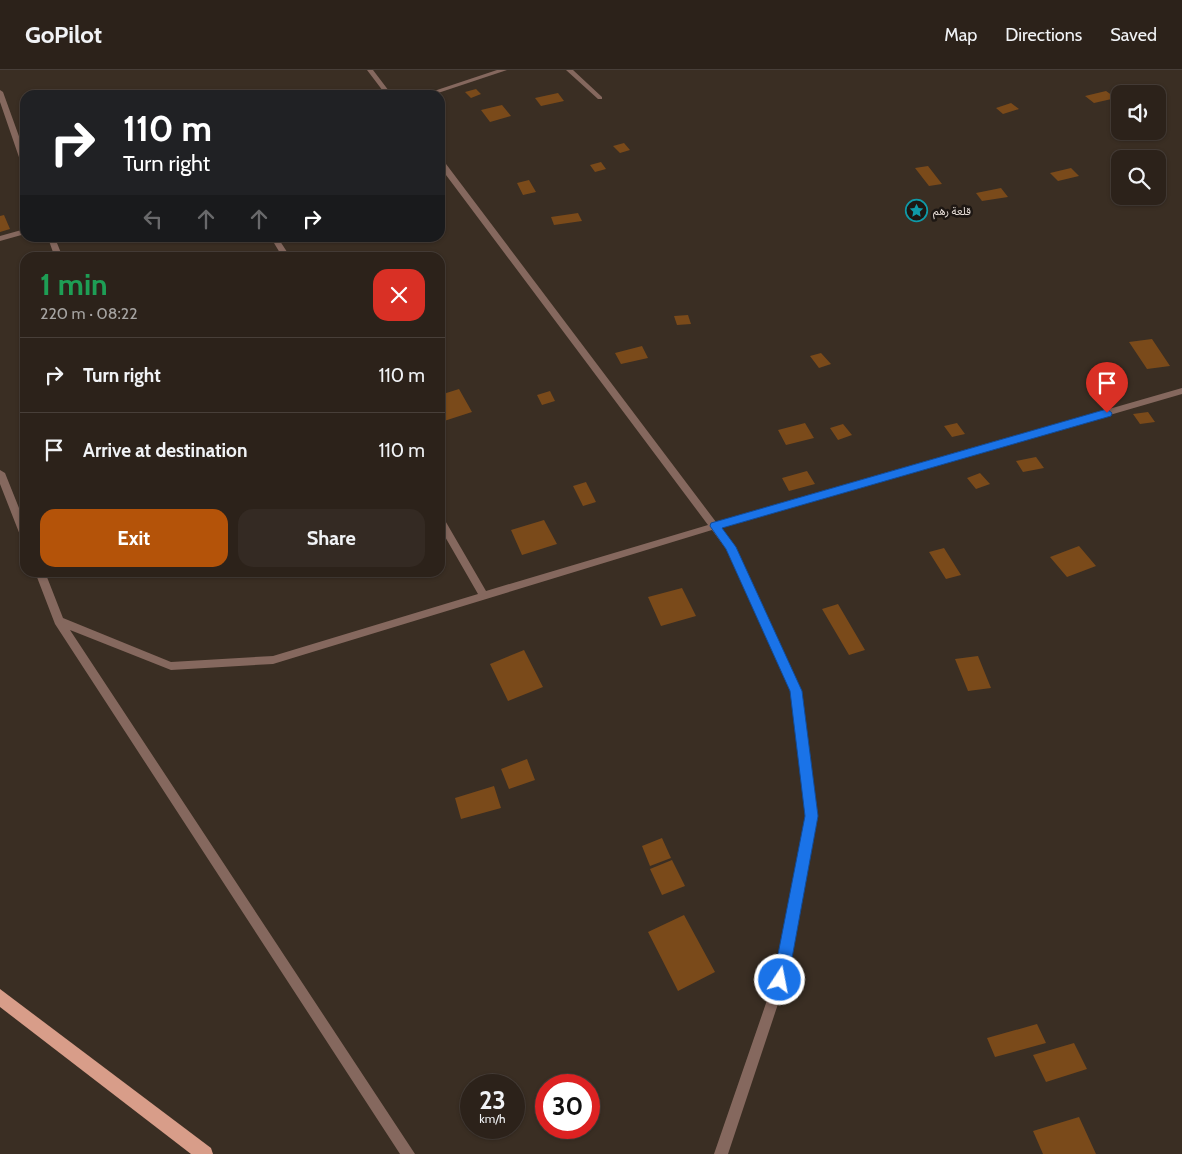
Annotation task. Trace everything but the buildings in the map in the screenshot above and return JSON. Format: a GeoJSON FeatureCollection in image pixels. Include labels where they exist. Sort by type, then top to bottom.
{"type":"FeatureCollection","features":[{"type":"Feature","properties":{"kind":"main road"},"geometry":{"type":"LineString","coordinates":[[0,996],[205,1154]]}},
{"type":"Feature","properties":{"kind":"street"},"geometry":{"type":"LineString","coordinates":[[370,70],[385,90]]}},
{"type":"Feature","properties":{"kind":"street"},"geometry":{"type":"LineString","coordinates":[[440,90],[504,70]]}},
{"type":"Feature","properties":{"kind":"street"},"geometry":{"type":"LineString","coordinates":[[570,70],[600,98]]}},
{"type":"Feature","properties":{"kind":"street"},"geometry":{"type":"LineString","coordinates":[[0,92],[20,149]]}},
{"type":"Feature","properties":{"kind":"street"},"geometry":{"type":"LineString","coordinates":[[445,169],[730,547],[796,691],[812,816],[780,980],[721,1154]]}},
{"type":"Feature","properties":{"kind":"street"},"geometry":{"type":"LineString","coordinates":[[0,239],[20,233]]}},
{"type":"Feature","properties":{"kind":"street"},"geometry":{"type":"LineString","coordinates":[[60,621],[171,666],[273,660],[715,526],[1182,392]]}},
{"type":"Feature","properties":{"kind":"street"},"geometry":{"type":"LineString","coordinates":[[0,473],[20,523]]}},
{"type":"Feature","properties":{"kind":"street"},"geometry":{"type":"LineString","coordinates":[[445,529],[484,596]]}},
{"type":"Feature","properties":{"kind":"street"},"geometry":{"type":"LineString","coordinates":[[42,577],[60,621],[408,1154]]}},
{"type":"Feature","properties":{"kind":"place","name":"قلعة رهم"},"geometry":{"type":"Point","coordinates":[917,211]}},
{"type":"Feature","properties":{"kind":"route"},"geometry":{"type":"LineString","coordinates":[[780,980],[812,816],[796,691],[730,547],[715,526],[1107,413]]}}]}
